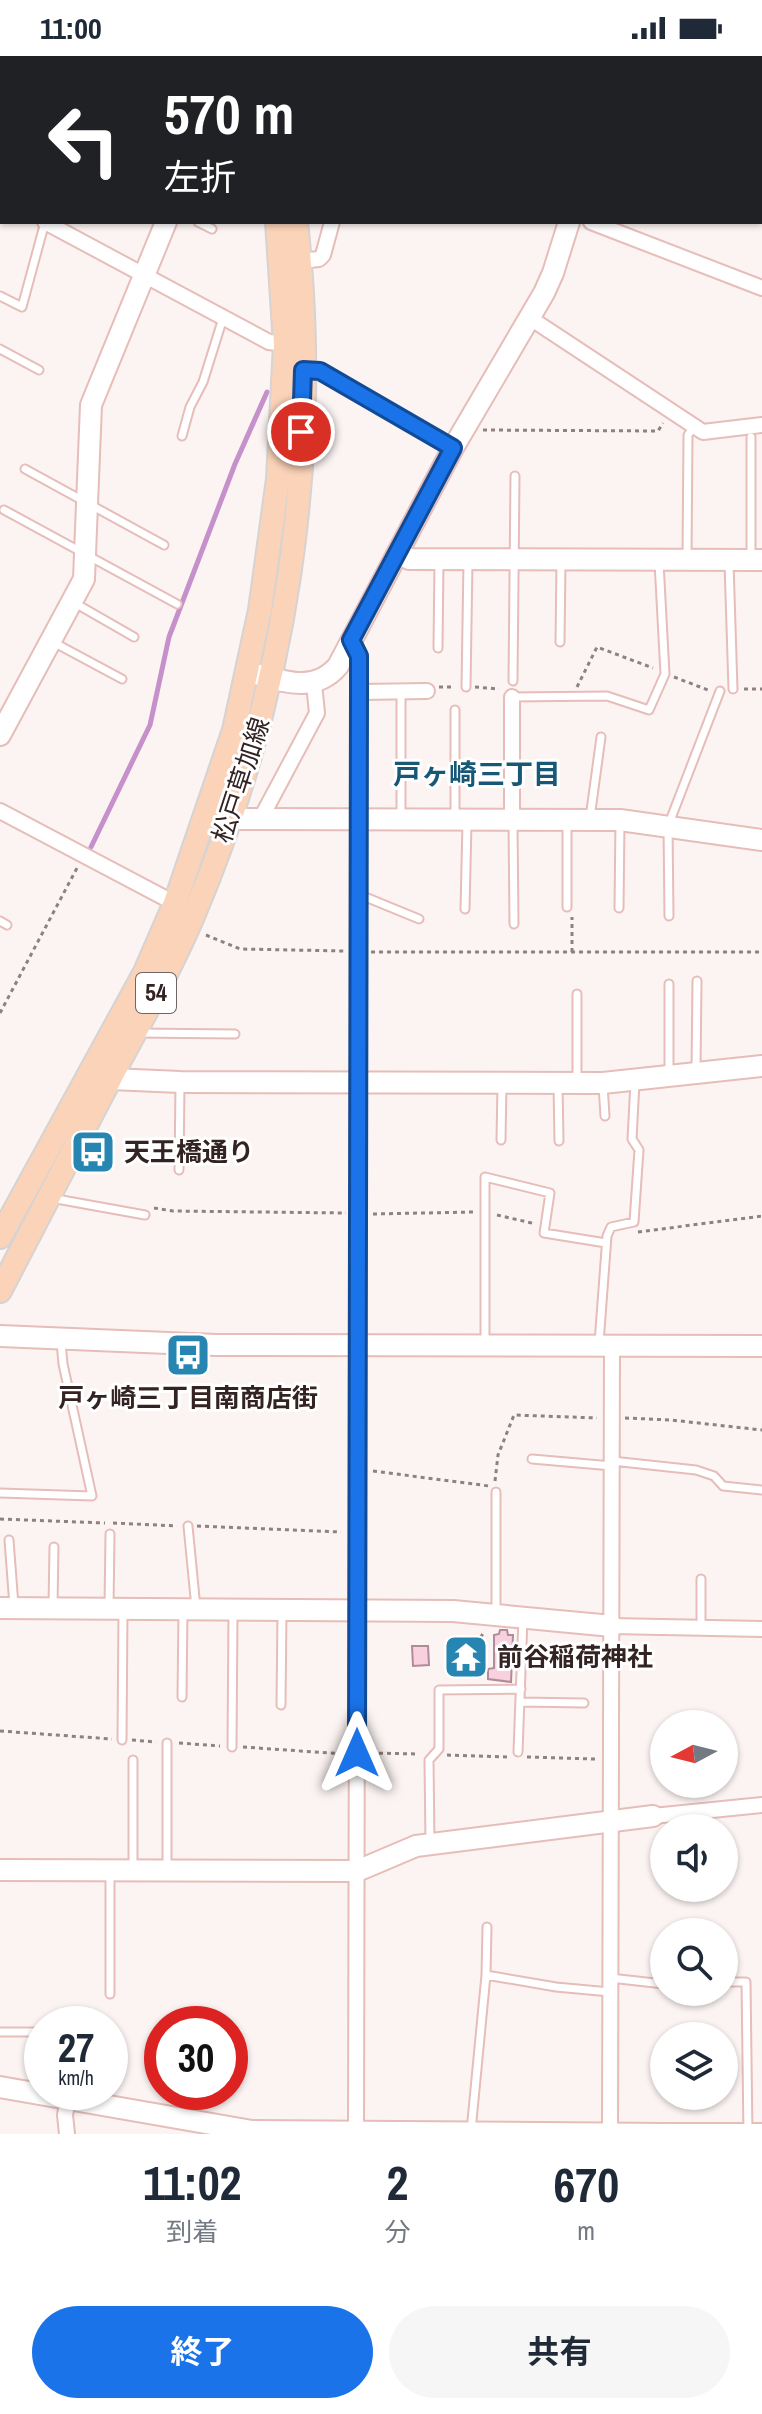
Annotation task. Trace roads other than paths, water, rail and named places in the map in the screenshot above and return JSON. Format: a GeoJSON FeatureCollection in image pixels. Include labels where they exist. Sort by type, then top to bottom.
{"type":"FeatureCollection","features":[{"type":"Feature","properties":{"kind":"main road","name":"松戸草加線"},"geometry":{"type":"LineString","coordinates":[[0,1237],[145,972],[185,908],[234,730],[265,579],[278,479],[285,344],[277,224]]}},
{"type":"Feature","properties":{"kind":"main road","name":"松戸草加線"},"geometry":{"type":"LineString","coordinates":[[0,1291],[135,1033],[185,908],[230,819],[254,748],[272,678],[293,548],[301,463],[303,370],[296,224]]}},
{"type":"Feature","properties":{"kind":"street"},"geometry":{"type":"LineString","coordinates":[[49,224],[269,342],[285,344]]}},
{"type":"Feature","properties":{"kind":"street"},"geometry":{"type":"LineString","coordinates":[[0,735],[84,579],[91,405],[165,224]]}},
{"type":"Feature","properties":{"kind":"street"},"geometry":{"type":"LineString","coordinates":[[300,261],[319,259],[323,255],[331,224]]}},
{"type":"Feature","properties":{"kind":"street"},"geometry":{"type":"LineString","coordinates":[[248,672],[314,684],[330,675],[453,448],[530,318],[553,273],[568,224]]}},
{"type":"Feature","properties":{"kind":"street"},"geometry":{"type":"LineString","coordinates":[[596,224],[762,288]]}},
{"type":"Feature","properties":{"kind":"street"},"geometry":{"type":"LineString","coordinates":[[530,318],[692,429],[703,432],[762,425]]}},
{"type":"Feature","properties":{"kind":"street"},"geometry":{"type":"LineString","coordinates":[[303,370],[320,371],[453,448]]}},
{"type":"Feature","properties":{"kind":"street"},"geometry":{"type":"LineString","coordinates":[[398,553],[409,559],[757,560]]}},
{"type":"Feature","properties":{"kind":"street"},"geometry":{"type":"LineString","coordinates":[[351,640],[359,656],[356,2133]]}},
{"type":"Feature","properties":{"kind":"street"},"geometry":{"type":"LineString","coordinates":[[260,820],[317,713],[314,684]]}},
{"type":"Feature","properties":{"kind":"street"},"geometry":{"type":"LineString","coordinates":[[359,692],[427,691]]}},
{"type":"Feature","properties":{"kind":"street"},"geometry":{"type":"LineString","coordinates":[[512,697],[512,820]]}},
{"type":"Feature","properties":{"kind":"street"},"geometry":{"type":"LineString","coordinates":[[0,811],[185,908]]}},
{"type":"Feature","properties":{"kind":"street"},"geometry":{"type":"LineString","coordinates":[[230,819],[620,820],[762,840]]}},
{"type":"Feature","properties":{"kind":"street"},"geometry":{"type":"LineString","coordinates":[[111,1079],[180,1082],[603,1083],[635,1082],[762,1066]]}},
{"type":"Feature","properties":{"kind":"street"},"geometry":{"type":"LineString","coordinates":[[0,1336],[216,1345],[762,1346]]}},
{"type":"Feature","properties":{"kind":"street"},"geometry":{"type":"LineString","coordinates":[[605,1345],[612,1418],[610,2134]]}},
{"type":"Feature","properties":{"kind":"street"},"geometry":{"type":"LineString","coordinates":[[7,1608],[357,1610],[496,1614],[612,1626],[762,1629]]}},
{"type":"Feature","properties":{"kind":"street"},"geometry":{"type":"LineString","coordinates":[[673,1814],[762,1805]]}},
{"type":"Feature","properties":{"kind":"street"},"geometry":{"type":"LineString","coordinates":[[0,1870],[357,1871],[416,1846],[650,1816]]}},
{"type":"Feature","properties":{"kind":"street"},"geometry":{"type":"LineString","coordinates":[[0,2087],[24,2091]]}},
{"type":"Feature","properties":{"kind":"street"},"geometry":{"type":"LineString","coordinates":[[66,2110],[67,2134]]}},
{"type":"Feature","properties":{"kind":"street"},"geometry":{"type":"LineString","coordinates":[[125,2110],[238,2132],[762,2134]]}},
{"type":"Feature","properties":{"kind":"lane"},"geometry":{"type":"LineString","coordinates":[[0,296],[22,307],[44,224]]}},
{"type":"Feature","properties":{"kind":"lane"},"geometry":{"type":"LineString","coordinates":[[74,238],[75,224]]}},
{"type":"Feature","properties":{"kind":"lane"},"geometry":{"type":"LineString","coordinates":[[202,224],[212,229]]}},
{"type":"Feature","properties":{"kind":"lane"},"geometry":{"type":"LineString","coordinates":[[182,436],[223,318]]}},
{"type":"Feature","properties":{"kind":"lane"},"geometry":{"type":"LineString","coordinates":[[0,349],[39,370]]}},
{"type":"Feature","properties":{"kind":"lane"},"geometry":{"type":"LineString","coordinates":[[687,560],[692,429]]}},
{"type":"Feature","properties":{"kind":"lane"},"geometry":{"type":"LineString","coordinates":[[751,437],[757,560]]}},
{"type":"Feature","properties":{"kind":"lane"},"geometry":{"type":"LineString","coordinates":[[25,469],[164,545]]}},
{"type":"Feature","properties":{"kind":"lane"},"geometry":{"type":"LineString","coordinates":[[513,681],[515,476]]}},
{"type":"Feature","properties":{"kind":"lane"},"geometry":{"type":"LineString","coordinates":[[4,510],[177,604]]}},
{"type":"Feature","properties":{"kind":"lane"},"geometry":{"type":"LineString","coordinates":[[438,648],[439,559]]}},
{"type":"Feature","properties":{"kind":"lane"},"geometry":{"type":"LineString","coordinates":[[466,687],[468,559]]}},
{"type":"Feature","properties":{"kind":"lane"},"geometry":{"type":"LineString","coordinates":[[560,642],[561,559]]}},
{"type":"Feature","properties":{"kind":"lane"},"geometry":{"type":"LineString","coordinates":[[512,697],[607,696],[649,710],[665,674],[659,560]]}},
{"type":"Feature","properties":{"kind":"lane"},"geometry":{"type":"LineString","coordinates":[[729,560],[733,689]]}},
{"type":"Feature","properties":{"kind":"lane"},"geometry":{"type":"LineString","coordinates":[[73,602],[134,637]]}},
{"type":"Feature","properties":{"kind":"lane"},"geometry":{"type":"LineString","coordinates":[[51,641],[122,679]]}},
{"type":"Feature","properties":{"kind":"lane"},"geometry":{"type":"LineString","coordinates":[[401,691],[401,820]]}},
{"type":"Feature","properties":{"kind":"lane"},"geometry":{"type":"LineString","coordinates":[[669,916],[668,826],[720,691]]}},
{"type":"Feature","properties":{"kind":"lane"},"geometry":{"type":"LineString","coordinates":[[455,710],[465,909]]}},
{"type":"Feature","properties":{"kind":"lane"},"geometry":{"type":"LineString","coordinates":[[590,820],[601,737]]}},
{"type":"Feature","properties":{"kind":"lane"},"geometry":{"type":"LineString","coordinates":[[512,820],[514,924]]}},
{"type":"Feature","properties":{"kind":"lane"},"geometry":{"type":"LineString","coordinates":[[567,820],[567,907]]}},
{"type":"Feature","properties":{"kind":"lane"},"geometry":{"type":"LineString","coordinates":[[619,908],[620,820]]}},
{"type":"Feature","properties":{"kind":"lane"},"geometry":{"type":"LineString","coordinates":[[358,894],[419,919]]}},
{"type":"Feature","properties":{"kind":"lane"},"geometry":{"type":"LineString","coordinates":[[696,1073],[697,981]]}},
{"type":"Feature","properties":{"kind":"lane"},"geometry":{"type":"LineString","coordinates":[[669,984],[669,1077]]}},
{"type":"Feature","properties":{"kind":"lane"},"geometry":{"type":"LineString","coordinates":[[559,1141],[577,994]]}},
{"type":"Feature","properties":{"kind":"lane"},"geometry":{"type":"LineString","coordinates":[[135,1033],[235,1034]]}},
{"type":"Feature","properties":{"kind":"lane"},"geometry":{"type":"LineString","coordinates":[[179,1170],[180,1082]]}},
{"type":"Feature","properties":{"kind":"lane"},"geometry":{"type":"LineString","coordinates":[[501,1140],[502,1082]]}},
{"type":"Feature","properties":{"kind":"lane"},"geometry":{"type":"LineString","coordinates":[[605,1345],[607,1240],[611,1227],[634,1222],[639,1150],[632,1139],[635,1082]]}},
{"type":"Feature","properties":{"kind":"lane"},"geometry":{"type":"LineString","coordinates":[[603,1083],[605,1116]]}},
{"type":"Feature","properties":{"kind":"lane"},"geometry":{"type":"LineString","coordinates":[[485,1345],[485,1177],[550,1193],[544,1233],[607,1240]]}},
{"type":"Feature","properties":{"kind":"lane"},"geometry":{"type":"LineString","coordinates":[[49,1198],[145,1215]]}},
{"type":"Feature","properties":{"kind":"lane"},"geometry":{"type":"LineString","coordinates":[[0,1493],[92,1496],[63,1364],[61,1339]]}},
{"type":"Feature","properties":{"kind":"lane"},"geometry":{"type":"LineString","coordinates":[[532,1459],[696,1470],[714,1476],[723,1486],[762,1490]]}},
{"type":"Feature","properties":{"kind":"lane"},"geometry":{"type":"LineString","coordinates":[[496,1492],[496,1614]]}},
{"type":"Feature","properties":{"kind":"lane"},"geometry":{"type":"LineString","coordinates":[[182,1697],[189,1610],[188,1526]]}},
{"type":"Feature","properties":{"kind":"lane"},"geometry":{"type":"LineString","coordinates":[[110,1534],[122,1740]]}},
{"type":"Feature","properties":{"kind":"lane"},"geometry":{"type":"LineString","coordinates":[[7,1608],[9,1540]]}},
{"type":"Feature","properties":{"kind":"lane"},"geometry":{"type":"LineString","coordinates":[[53,1608],[54,1547]]}},
{"type":"Feature","properties":{"kind":"lane"},"geometry":{"type":"LineString","coordinates":[[701,1579],[701,1629]]}},
{"type":"Feature","properties":{"kind":"lane"},"geometry":{"type":"LineString","coordinates":[[232,1747],[233,1610]]}},
{"type":"Feature","properties":{"kind":"lane"},"geometry":{"type":"LineString","coordinates":[[281,1705],[282,1610]]}},
{"type":"Feature","properties":{"kind":"lane"},"geometry":{"type":"LineString","coordinates":[[518,1752],[523,1616]]}},
{"type":"Feature","properties":{"kind":"lane"},"geometry":{"type":"LineString","coordinates":[[430,1844],[429,1760],[439,1749],[439,1690],[521,1689]]}},
{"type":"Feature","properties":{"kind":"lane"},"geometry":{"type":"LineString","coordinates":[[520,1702],[584,1703]]}},
{"type":"Feature","properties":{"kind":"lane"},"geometry":{"type":"LineString","coordinates":[[167,1743],[167,1870]]}},
{"type":"Feature","properties":{"kind":"lane"},"geometry":{"type":"LineString","coordinates":[[133,1760],[133,1870]]}},
{"type":"Feature","properties":{"kind":"lane"},"geometry":{"type":"LineString","coordinates":[[110,1870],[110,1994]]}},
{"type":"Feature","properties":{"kind":"lane"},"geometry":{"type":"LineString","coordinates":[[471,2133],[486,1975],[487,1927]]}},
{"type":"Feature","properties":{"kind":"lane"},"geometry":{"type":"LineString","coordinates":[[486,1975],[556,1987],[650,1984]]}},
{"type":"Feature","properties":{"kind":"lane"},"geometry":{"type":"LineString","coordinates":[[738,1982],[746,1982],[748,2134]]}},
{"type":"Feature","properties":{"kind":"lane"},"geometry":{"type":"LineString","coordinates":[[0,2032],[24,2032]]}},
{"type":"Feature","properties":{"kind":"waterway"},"geometry":{"type":"LineString","coordinates":[[91,847],[150,725],[169,637],[235,464],[267,392]]}},
{"type":"Feature","properties":{"kind":"place","name":"天王橋通り"},"geometry":{"type":"Point","coordinates":[93,1152]}},
{"type":"Feature","properties":{"kind":"place","name":"戸ヶ崎三丁目南商店街"},"geometry":{"type":"Point","coordinates":[188,1355]}},
{"type":"Feature","properties":{"kind":"place","name":"前谷稲荷神社"},"geometry":{"type":"Point","coordinates":[466,1657]}},
{"type":"Feature","properties":{"kind":"district","name":"戸ヶ崎三丁目"},"geometry":{"type":"Point","coordinates":[477,774]}}]}
